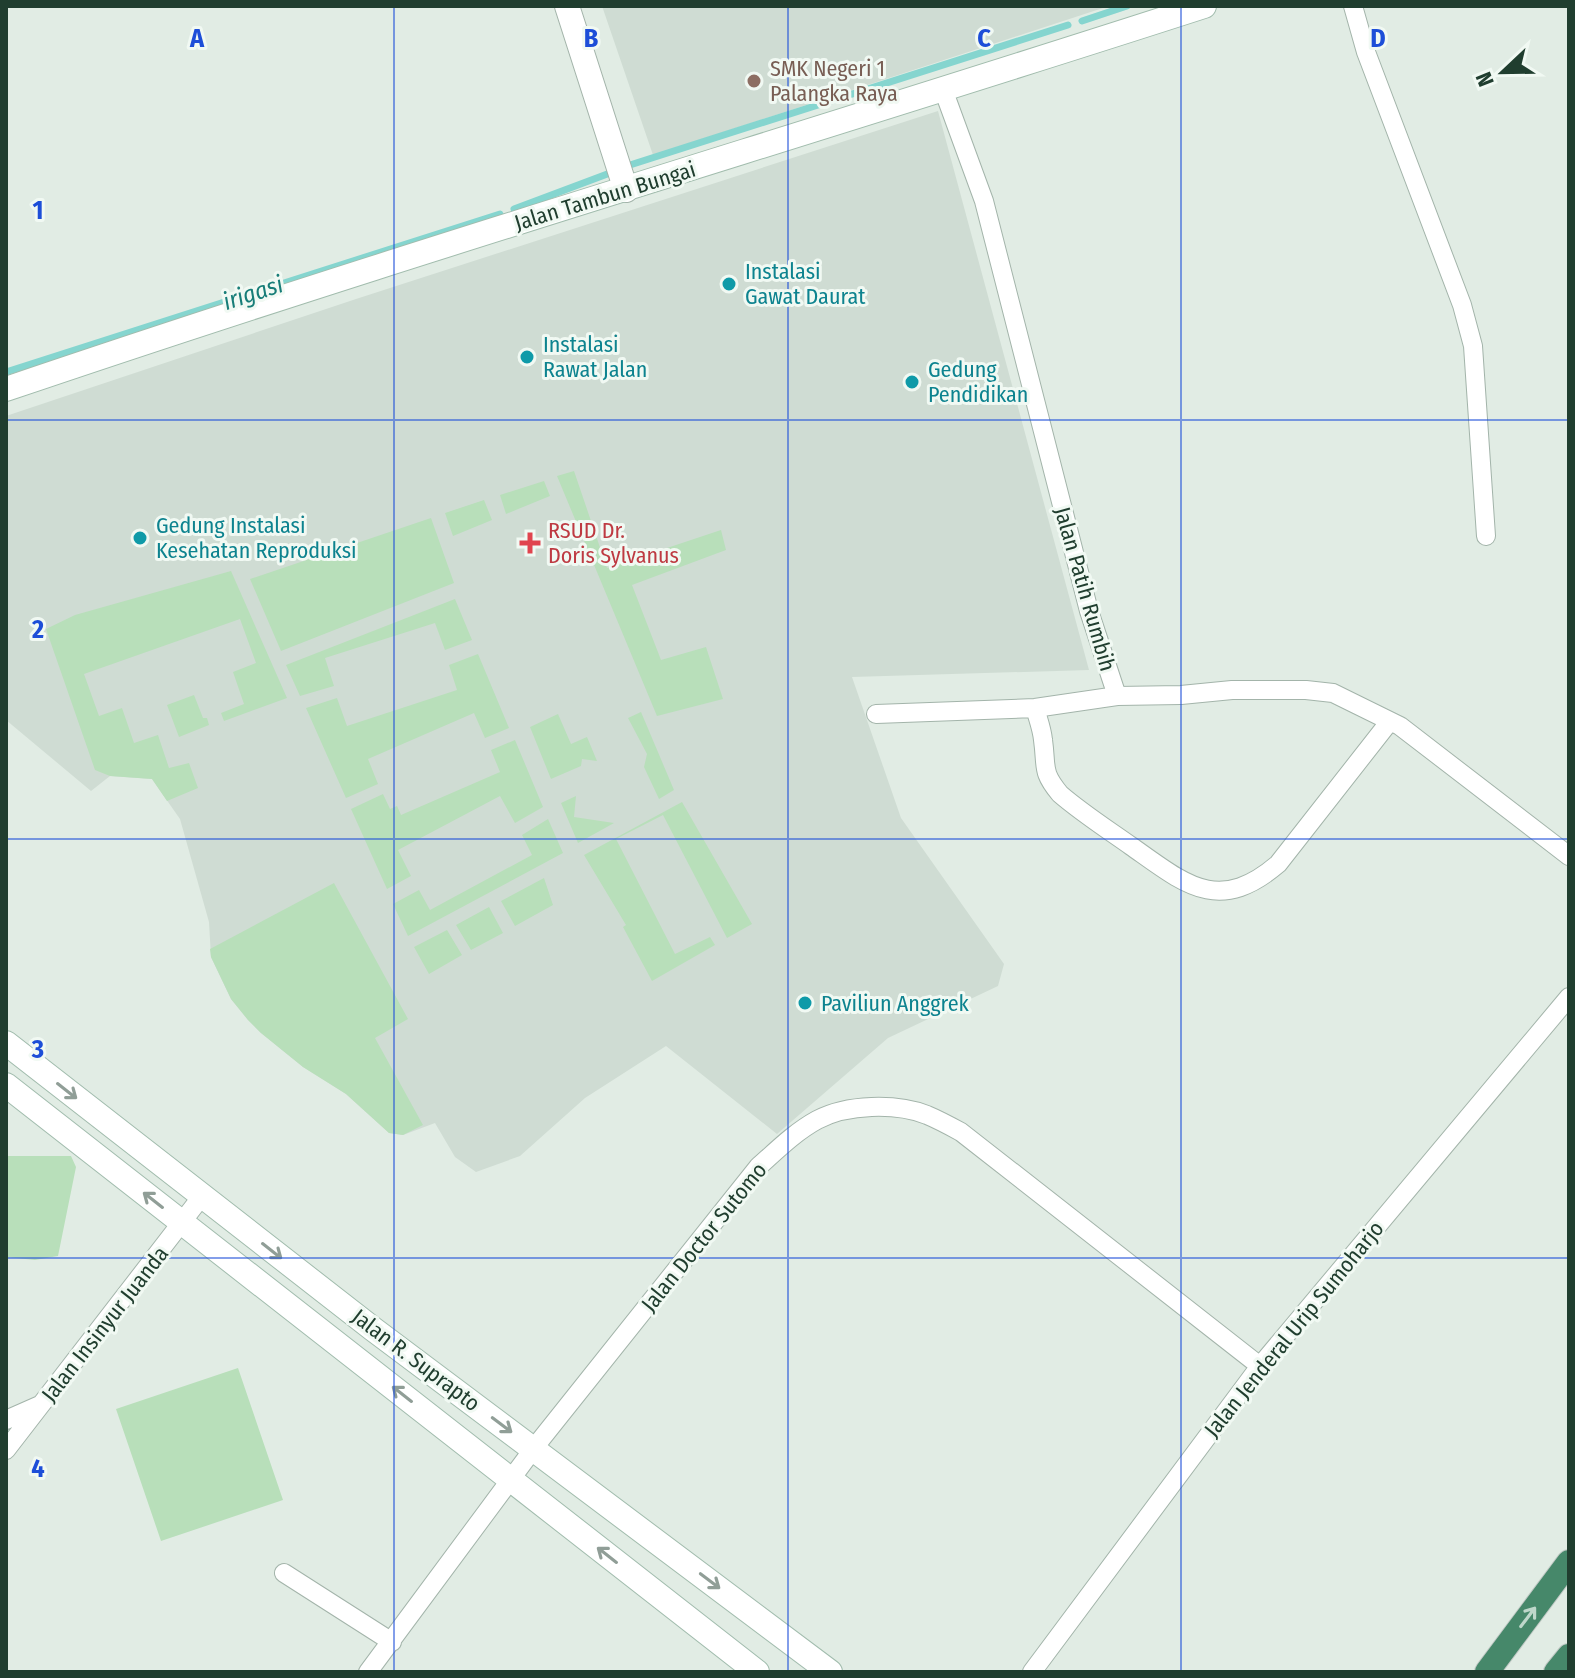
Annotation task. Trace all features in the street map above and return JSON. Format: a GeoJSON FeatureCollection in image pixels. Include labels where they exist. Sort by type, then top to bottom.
{"type":"FeatureCollection","features":[{"type":"Feature","properties":{"kind":"highway"},"geometry":{"type":"LineString","coordinates":[[1487,1672],[1569,1562]]}},
{"type":"Feature","properties":{"kind":"highway"},"geometry":{"type":"LineString","coordinates":[[1556,1672],[1569,1656]]}},
{"type":"Feature","properties":{"kind":"main road"},"geometry":{"type":"LineString","coordinates":[[567,6],[626,190]]}},
{"type":"Feature","properties":{"kind":"main road","name":"Jalan Tambun Bungai"},"geometry":{"type":"LineString","coordinates":[[6,389],[294,293],[1204,6]]}},
{"type":"Feature","properties":{"kind":"main road","name":"Jalan R. Suprapto"},"geometry":{"type":"LineString","coordinates":[[6,1043],[361,1320],[830,1672]]}},
{"type":"Feature","properties":{"kind":"main road","name":"Jalan R. Suprapto"},"geometry":{"type":"LineString","coordinates":[[6,1085],[757,1672]]}},
{"type":"Feature","properties":{"kind":"street"},"geometry":{"type":"LineString","coordinates":[[1353,6],[1366,52],[1462,305],[1473,346],[1486,536]]}},
{"type":"Feature","properties":{"kind":"street","name":"Jalan Patih Rumbih"},"geometry":{"type":"LineString","coordinates":[[943,89],[984,201],[1089,611],[1117,696],[1232,690],[1333,693],[1390,721],[1569,856]]}},
{"type":"Feature","properties":{"kind":"street"},"geometry":{"type":"LineString","coordinates":[[876,714],[1035,708],[1117,696]]}},
{"type":"Feature","properties":{"kind":"street"},"geometry":{"type":"LineString","coordinates":[[1035,708],[1044,741],[1043,762],[1047,779],[1060,794],[1181,881],[1206,890],[1232,890],[1257,882],[1278,864],[1390,721]]}},
{"type":"Feature","properties":{"kind":"street","name":"Jalan Jenderal Urip Sumoharjo"},"geometry":{"type":"LineString","coordinates":[[1032,1672],[1260,1366],[1569,997]]}},
{"type":"Feature","properties":{"kind":"street","name":"Jalan Doctor Sutomo"},"geometry":{"type":"LineString","coordinates":[[368,1672],[534,1448],[758,1167],[796,1133],[819,1119],[854,1108],[894,1109],[925,1114],[961,1132],[1260,1366]]}},
{"type":"Feature","properties":{"kind":"street","name":"Jalan Insinyur Juanda"},"geometry":{"type":"LineString","coordinates":[[6,1450],[202,1196]]}},
{"type":"Feature","properties":{"kind":"street"},"geometry":{"type":"LineString","coordinates":[[6,1420],[41,1405]]}},
{"type":"Feature","properties":{"kind":"street"},"geometry":{"type":"LineString","coordinates":[[284,1573],[392,1642]]}},
{"type":"Feature","properties":{"kind":"shaded area","name":"SMK Negeri 1 Palangka Raya"},"geometry":{"type":"Polygon","coordinates":[[[602,6],[1109,6],[653,155],[602,6]]]}},
{"type":"Feature","properties":{"kind":"shaded area","name":"RSUD Dr. Doris Sylvanus"},"geometry":{"type":"Polygon","coordinates":[[[938,111],[1089,670],[852,677],[901,818],[1004,964],[998,986],[888,1038],[777,1134],[666,1046],[585,1098],[520,1156],[476,1172],[455,1157],[435,1123],[403,1135],[389,1133],[346,1094],[303,1067],[261,1033],[231,999],[211,957],[209,922],[180,819],[152,779],[110,776],[91,791],[6,720],[6,416],[938,111]]]}},
{"type":"Feature","properties":{"kind":"green space"},"geometry":{"type":"Polygon","coordinates":[[[574,471],[607,568],[721,530],[726,550],[632,585],[661,660],[706,647],[723,699],[657,716],[557,476],[574,471]]]}},
{"type":"Feature","properties":{"kind":"green space"},"geometry":{"type":"Polygon","coordinates":[[[544,481],[550,496],[506,514],[500,495],[544,481]]]}},
{"type":"Feature","properties":{"kind":"green space"},"geometry":{"type":"Polygon","coordinates":[[[484,500],[492,520],[453,536],[445,513],[484,500]]]}},
{"type":"Feature","properties":{"kind":"green space"},"geometry":{"type":"Polygon","coordinates":[[[431,518],[454,583],[281,651],[250,579],[431,518]]]}},
{"type":"Feature","properties":{"kind":"green space"},"geometry":{"type":"Polygon","coordinates":[[[231,571],[287,698],[224,721],[221,713],[244,704],[233,672],[256,663],[240,619],[84,674],[99,716],[122,708],[134,743],[158,735],[169,768],[189,763],[198,788],[167,801],[152,779],[110,776],[95,770],[46,629],[75,615],[231,571]]]}},
{"type":"Feature","properties":{"kind":"green space"},"geometry":{"type":"Polygon","coordinates":[[[455,599],[472,640],[445,650],[435,623],[325,658],[334,686],[300,696],[286,665],[455,599]]]}},
{"type":"Feature","properties":{"kind":"green space"},"geometry":{"type":"Polygon","coordinates":[[[478,654],[509,728],[485,738],[474,713],[368,759],[378,784],[346,798],[306,708],[337,698],[347,726],[457,690],[449,665],[478,654]]]}},
{"type":"Feature","properties":{"kind":"green space"},"geometry":{"type":"Polygon","coordinates":[[[194,695],[209,725],[179,737],[167,705],[194,695]]]}},
{"type":"Feature","properties":{"kind":"green space"},"geometry":{"type":"Polygon","coordinates":[[[641,712],[674,790],[659,799],[644,767],[647,754],[628,718],[641,712]]]}},
{"type":"Feature","properties":{"kind":"green space"},"geometry":{"type":"Polygon","coordinates":[[[558,714],[571,744],[587,737],[597,761],[582,759],[581,766],[551,779],[530,727],[558,714]]]}},
{"type":"Feature","properties":{"kind":"green space"},"geometry":{"type":"Polygon","coordinates":[[[515,740],[543,807],[515,823],[500,796],[398,850],[411,876],[387,889],[351,809],[383,794],[390,809],[397,806],[401,815],[500,772],[491,750],[515,740]]]}},
{"type":"Feature","properties":{"kind":"green space"},"geometry":{"type":"Polygon","coordinates":[[[576,796],[574,817],[614,823],[578,843],[561,803],[576,796]]]}},
{"type":"Feature","properties":{"kind":"green space"},"geometry":{"type":"Polygon","coordinates":[[[682,802],[752,924],[727,938],[663,815],[616,839],[675,954],[710,937],[715,945],[652,981],[623,927],[626,925],[584,855],[682,802]]]}},
{"type":"Feature","properties":{"kind":"green space"},"geometry":{"type":"Polygon","coordinates":[[[548,819],[563,853],[408,936],[393,904],[419,890],[430,910],[532,855],[522,835],[548,819]]]}},
{"type":"Feature","properties":{"kind":"green space"},"geometry":{"type":"Polygon","coordinates":[[[544,878],[553,905],[515,926],[501,901],[544,878]]]}},
{"type":"Feature","properties":{"kind":"green space"},"geometry":{"type":"Polygon","coordinates":[[[334,883],[408,1019],[375,1038],[423,1125],[403,1135],[389,1133],[346,1094],[303,1067],[261,1033],[231,999],[211,957],[210,949],[334,883]]]}},
{"type":"Feature","properties":{"kind":"green space"},"geometry":{"type":"Polygon","coordinates":[[[489,907],[503,933],[471,950],[456,925],[489,907]]]}},
{"type":"Feature","properties":{"kind":"green space"},"geometry":{"type":"Polygon","coordinates":[[[447,930],[462,955],[429,974],[414,947],[447,930]]]}},
{"type":"Feature","properties":{"kind":"green space"},"geometry":{"type":"Polygon","coordinates":[[[6,1156],[71,1156],[76,1167],[58,1256],[35,1260],[6,1257],[6,1156]]]}},
{"type":"Feature","properties":{"kind":"green space"},"geometry":{"type":"Polygon","coordinates":[[[238,1368],[283,1500],[161,1541],[116,1409],[238,1368]]]}},
{"type":"Feature","properties":{"kind":"waterway","name":"irigasi"},"geometry":{"type":"LineString","coordinates":[[1082,21],[1127,6]]}},
{"type":"Feature","properties":{"kind":"waterway","name":"irigasi"},"geometry":{"type":"LineString","coordinates":[[630,165],[1068,25]]}},
{"type":"Feature","properties":{"kind":"waterway","name":"irigasi"},"geometry":{"type":"LineString","coordinates":[[514,209],[610,173]]}},
{"type":"Feature","properties":{"kind":"waterway","name":"irigasi"},"geometry":{"type":"LineString","coordinates":[[6,372],[500,214]]}},
{"type":"Feature","properties":{"kind":"place","name":"SMK Negeri 1 Palangka Raya"},"geometry":{"type":"Point","coordinates":[754,81]}},
{"type":"Feature","properties":{"kind":"place","name":"Instalasi Gawat Daurat"},"geometry":{"type":"Point","coordinates":[729,284]}},
{"type":"Feature","properties":{"kind":"place","name":"Instalasi Rawat Jalan"},"geometry":{"type":"Point","coordinates":[527,357]}},
{"type":"Feature","properties":{"kind":"place","name":"Gedung Pendidikan"},"geometry":{"type":"Point","coordinates":[912,382]}},
{"type":"Feature","properties":{"kind":"place","name":"Gedung Instalasi Kesehatan Reproduksi"},"geometry":{"type":"Point","coordinates":[140,538]}},
{"type":"Feature","properties":{"kind":"place","name":"RSUD Dr. Doris Sylvanus"},"geometry":{"type":"Point","coordinates":[530,543]}},
{"type":"Feature","properties":{"kind":"place","name":"Paviliun Anggrek"},"geometry":{"type":"Point","coordinates":[805,1003]}}]}
